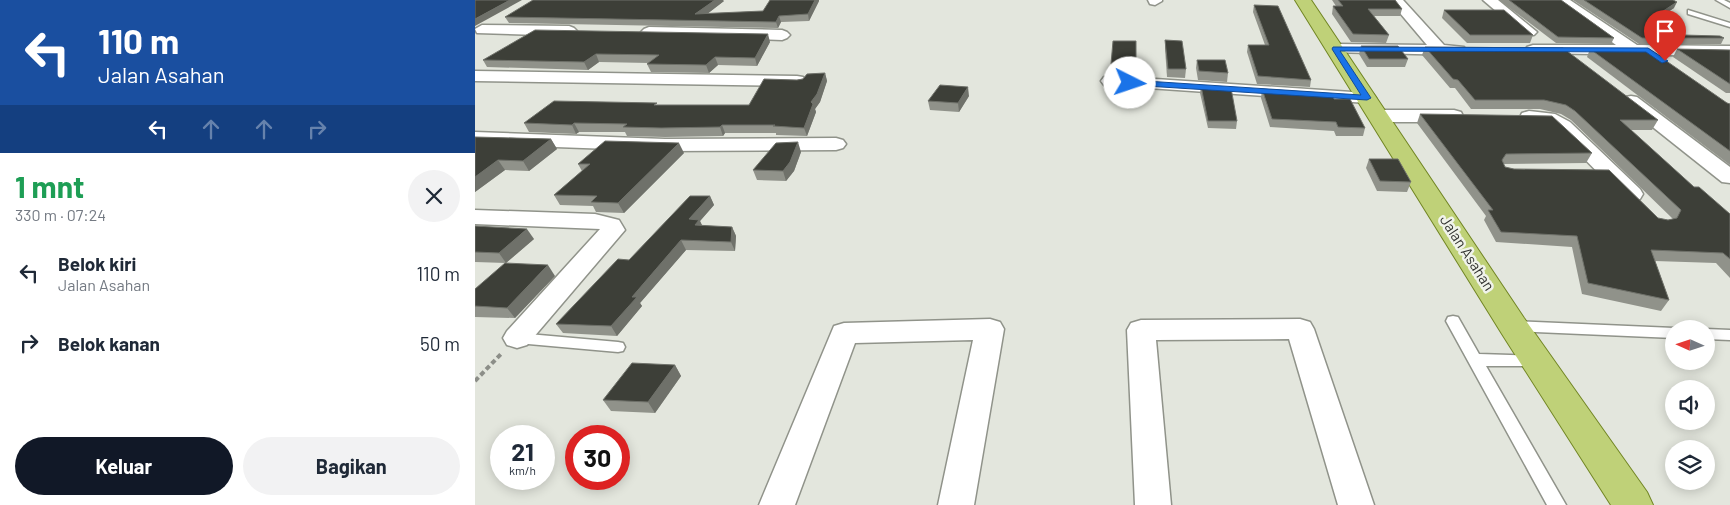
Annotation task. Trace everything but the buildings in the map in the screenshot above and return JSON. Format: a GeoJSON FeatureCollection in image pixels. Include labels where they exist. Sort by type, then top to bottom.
{"type":"FeatureCollection","features":[{"type":"Feature","properties":{"kind":"main road","name":"Jalan Asahan"},"geometry":{"type":"LineString","coordinates":[[1303,0],[1513,326],[1633,505]]}},
{"type":"Feature","properties":{"kind":"street"},"geometry":{"type":"LineString","coordinates":[[1396,0],[1440,50]]}},
{"type":"Feature","properties":{"kind":"street"},"geometry":{"type":"LineString","coordinates":[[1490,0],[1559,51],[1589,69]]}},
{"type":"Feature","properties":{"kind":"street"},"geometry":{"type":"LineString","coordinates":[[1561,0],[1641,50],[1673,67]]}},
{"type":"Feature","properties":{"kind":"street"},"geometry":{"type":"LineString","coordinates":[[479,32],[505,17]]}},
{"type":"Feature","properties":{"kind":"street"},"geometry":{"type":"LineString","coordinates":[[479,32],[581,32]]}},
{"type":"Feature","properties":{"kind":"street"},"geometry":{"type":"LineString","coordinates":[[630,32],[782,36]]}},
{"type":"Feature","properties":{"kind":"street"},"geometry":{"type":"LineString","coordinates":[[1335,49],[1477,50]]}},
{"type":"Feature","properties":{"kind":"street"},"geometry":{"type":"LineString","coordinates":[[1515,50],[1730,51]]}},
{"type":"Feature","properties":{"kind":"street"},"geometry":{"type":"LineString","coordinates":[[475,76],[799,81]]}},
{"type":"Feature","properties":{"kind":"street"},"geometry":{"type":"LineString","coordinates":[[1110,81],[1474,117]]}},
{"type":"Feature","properties":{"kind":"street"},"geometry":{"type":"LineString","coordinates":[[1620,93],[1730,177]]}},
{"type":"Feature","properties":{"kind":"street"},"geometry":{"type":"LineString","coordinates":[[1512,117],[1540,117],[1554,120],[1563,126],[1648,209]]}},
{"type":"Feature","properties":{"kind":"street"},"geometry":{"type":"LineString","coordinates":[[475,138],[665,145],[836,144]]}},
{"type":"Feature","properties":{"kind":"street"},"geometry":{"type":"LineString","coordinates":[[1580,172],[1609,172]]}},
{"type":"Feature","properties":{"kind":"street"},"geometry":{"type":"LineString","coordinates":[[475,217],[595,222],[611,225],[613,230],[517,338]]}},
{"type":"Feature","properties":{"kind":"street"},"geometry":{"type":"LineString","coordinates":[[777,505],[844,333],[990,329],[956,505]]}},
{"type":"Feature","properties":{"kind":"street"},"geometry":{"type":"LineString","coordinates":[[1153,505],[1141,330],[1300,329],[1356,505]]}},
{"type":"Feature","properties":{"kind":"lane"},"geometry":{"type":"LineString","coordinates":[[1719,0],[1730,6]]}},
{"type":"Feature","properties":{"kind":"lane"},"geometry":{"type":"LineString","coordinates":[[1691,12],[1730,25]]}},
{"type":"Feature","properties":{"kind":"lane"},"geometry":{"type":"LineString","coordinates":[[1453,321],[1557,505]]}},
{"type":"Feature","properties":{"kind":"lane"},"geometry":{"type":"LineString","coordinates":[[1513,326],[1665,333]]}},
{"type":"Feature","properties":{"kind":"lane"},"geometry":{"type":"LineString","coordinates":[[1715,334],[1730,335]]}},
{"type":"Feature","properties":{"kind":"lane"},"geometry":{"type":"LineString","coordinates":[[517,338],[618,347]]}},
{"type":"Feature","properties":{"kind":"lane"},"geometry":{"type":"LineString","coordinates":[[1476,360],[1537,360]]}},
{"type":"Feature","properties":{"kind":"path"},"geometry":{"type":"LineString","coordinates":[[475,380],[517,338]]}},
{"type":"Feature","properties":{"kind":"route"},"geometry":{"type":"LineString","coordinates":[[1130,83],[1367,98],[1335,49],[1648,50],[1665,61]]}}]}
